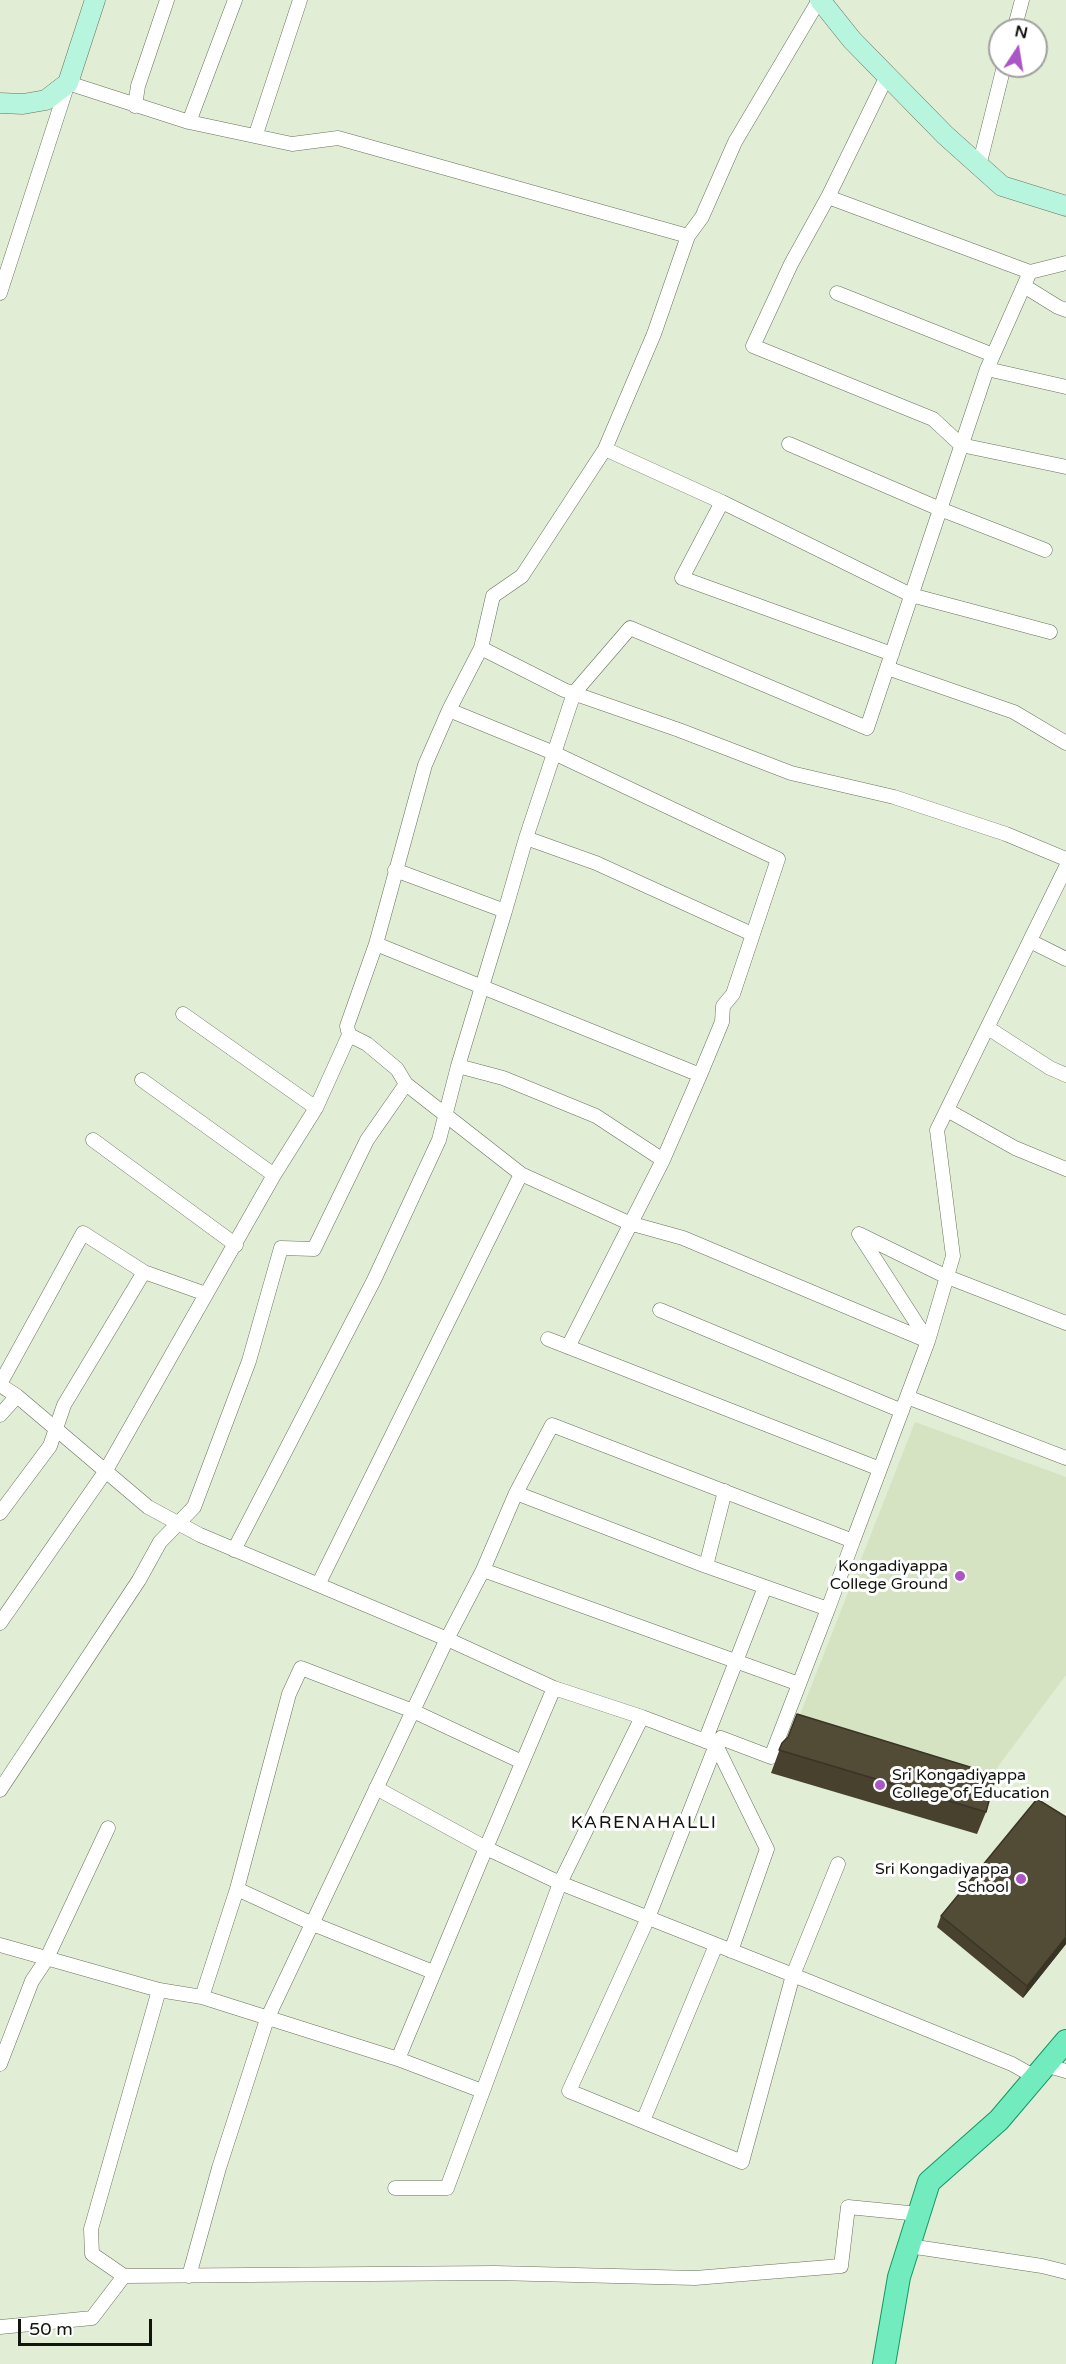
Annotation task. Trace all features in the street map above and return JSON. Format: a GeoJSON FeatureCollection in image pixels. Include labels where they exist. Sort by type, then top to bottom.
{"type":"FeatureCollection","features":[{"type":"Feature","properties":{"kind":"main road"},"geometry":{"type":"LineString","coordinates":[[884,2364],[899,2277],[929,2182],[999,2120],[1049,2071],[1066,2041]]}},
{"type":"Feature","properties":{"kind":"street"},"geometry":{"type":"LineString","coordinates":[[0,292],[95,0]]}},
{"type":"Feature","properties":{"kind":"street"},"geometry":{"type":"LineString","coordinates":[[135,106],[138,86],[167,0]]}},
{"type":"Feature","properties":{"kind":"street"},"geometry":{"type":"LineString","coordinates":[[189,122],[235,0]]}},
{"type":"Feature","properties":{"kind":"street"},"geometry":{"type":"LineString","coordinates":[[256,134],[300,0]]}},
{"type":"Feature","properties":{"kind":"street"},"geometry":{"type":"LineString","coordinates":[[0,1623],[105,1472],[274,1176],[316,1108],[349,1035],[347,1026],[376,944],[394,870],[425,765],[449,710],[481,648],[493,596],[522,576],[605,448],[654,334],[688,236],[702,217],[735,142],[820,0],[852,40],[887,76],[945,135],[1002,186],[1066,206]]}},
{"type":"Feature","properties":{"kind":"street"},"geometry":{"type":"LineString","coordinates":[[1017,18],[1022,0]]}},
{"type":"Feature","properties":{"kind":"street"},"geometry":{"type":"LineString","coordinates":[[887,76],[753,346],[933,419],[962,445],[1066,466]]}},
{"type":"Feature","properties":{"kind":"street"},"geometry":{"type":"LineString","coordinates":[[979,165],[1001,78]]}},
{"type":"Feature","properties":{"kind":"street"},"geometry":{"type":"LineString","coordinates":[[0,103],[23,104],[46,100],[68,83]]}},
{"type":"Feature","properties":{"kind":"street"},"geometry":{"type":"LineString","coordinates":[[68,83],[189,122],[256,134],[292,144],[338,138],[688,236]]}},
{"type":"Feature","properties":{"kind":"street"},"geometry":{"type":"LineString","coordinates":[[828,197],[1030,272],[1066,263]]}},
{"type":"Feature","properties":{"kind":"street"},"geometry":{"type":"LineString","coordinates":[[234,1550],[374,1280],[439,1140],[444,1114],[526,838],[574,693],[630,628],[867,728],[987,369],[1030,272]]}},
{"type":"Feature","properties":{"kind":"street"},"geometry":{"type":"LineString","coordinates":[[1024,286],[1058,307],[1066,309]]}},
{"type":"Feature","properties":{"kind":"street"},"geometry":{"type":"LineString","coordinates":[[837,293],[993,356]]}},
{"type":"Feature","properties":{"kind":"street"},"geometry":{"type":"LineString","coordinates":[[987,369],[1066,387]]}},
{"type":"Feature","properties":{"kind":"street"},"geometry":{"type":"LineString","coordinates":[[789,444],[940,509],[1045,550]]}},
{"type":"Feature","properties":{"kind":"street"},"geometry":{"type":"LineString","coordinates":[[605,448],[722,502],[911,595],[1050,632]]}},
{"type":"Feature","properties":{"kind":"street"},"geometry":{"type":"LineString","coordinates":[[722,502],[682,578],[892,654]]}},
{"type":"Feature","properties":{"kind":"street"},"geometry":{"type":"LineString","coordinates":[[481,648],[574,693],[791,773],[894,797],[1006,834],[1066,859]]}},
{"type":"Feature","properties":{"kind":"street"},"geometry":{"type":"LineString","coordinates":[[887,668],[1014,712],[1066,743]]}},
{"type":"Feature","properties":{"kind":"street"},"geometry":{"type":"LineString","coordinates":[[449,710],[554,753],[778,859],[733,994],[723,1006],[722,1022],[700,1075],[663,1160],[568,1347]]}},
{"type":"Feature","properties":{"kind":"street"},"geometry":{"type":"LineString","coordinates":[[526,838],[596,863],[752,934]]}},
{"type":"Feature","properties":{"kind":"street"},"geometry":{"type":"LineString","coordinates":[[710,1743],[721,1738],[771,1756],[928,1341],[945,1276],[953,1256],[937,1130],[1066,867]]}},
{"type":"Feature","properties":{"kind":"street"},"geometry":{"type":"LineString","coordinates":[[394,870],[505,911]]}},
{"type":"Feature","properties":{"kind":"street"},"geometry":{"type":"LineString","coordinates":[[1030,941],[1066,959]]}},
{"type":"Feature","properties":{"kind":"street"},"geometry":{"type":"LineString","coordinates":[[376,944],[700,1075]]}},
{"type":"Feature","properties":{"kind":"street"},"geometry":{"type":"LineString","coordinates":[[183,1014],[316,1108]]}},
{"type":"Feature","properties":{"kind":"street"},"geometry":{"type":"LineString","coordinates":[[988,1028],[1050,1068],[1066,1075]]}},
{"type":"Feature","properties":{"kind":"street"},"geometry":{"type":"LineString","coordinates":[[349,1035],[367,1044],[382,1056],[397,1069],[406,1084],[521,1174],[629,1223],[683,1238],[928,1341]]}},
{"type":"Feature","properties":{"kind":"street"},"geometry":{"type":"LineString","coordinates":[[458,1066],[503,1078],[596,1116],[663,1160]]}},
{"type":"Feature","properties":{"kind":"street"},"geometry":{"type":"LineString","coordinates":[[142,1080],[274,1176]]}},
{"type":"Feature","properties":{"kind":"street"},"geometry":{"type":"LineString","coordinates":[[0,1790],[139,1580],[160,1542],[194,1507],[249,1361],[281,1248],[314,1248],[367,1140],[406,1084]]}},
{"type":"Feature","properties":{"kind":"street"},"geometry":{"type":"LineString","coordinates":[[947,1110],[1015,1149],[1066,1169]]}},
{"type":"Feature","properties":{"kind":"street"},"geometry":{"type":"LineString","coordinates":[[93,1140],[236,1245]]}},
{"type":"Feature","properties":{"kind":"street"},"geometry":{"type":"LineString","coordinates":[[319,1583],[521,1174]]}},
{"type":"Feature","properties":{"kind":"street"},"geometry":{"type":"LineString","coordinates":[[206,1294],[144,1272],[83,1233],[0,1385],[56,1427],[148,1508],[234,1550],[319,1583],[554,1688],[642,1717],[710,1743],[767,1849],[731,1951]]}},
{"type":"Feature","properties":{"kind":"street"},"geometry":{"type":"LineString","coordinates":[[928,1341],[859,1234],[945,1276],[1066,1323]]}},
{"type":"Feature","properties":{"kind":"street"},"geometry":{"type":"LineString","coordinates":[[0,1513],[50,1446],[64,1405],[144,1272]]}},
{"type":"Feature","properties":{"kind":"street"},"geometry":{"type":"LineString","coordinates":[[660,1310],[902,1411]]}},
{"type":"Feature","properties":{"kind":"street"},"geometry":{"type":"LineString","coordinates":[[548,1340],[880,1469]]}},
{"type":"Feature","properties":{"kind":"street"},"geometry":{"type":"LineString","coordinates":[[0,1415],[17,1396]]}},
{"type":"Feature","properties":{"kind":"street"},"geometry":{"type":"LineString","coordinates":[[907,1397],[1066,1458]]}},
{"type":"Feature","properties":{"kind":"street"},"geometry":{"type":"LineString","coordinates":[[189,2276],[219,2168],[267,2019],[447,1639],[483,1570],[516,1493],[552,1425],[853,1541]]}},
{"type":"Feature","properties":{"kind":"street"},"geometry":{"type":"LineString","coordinates":[[706,1566],[725,1491]]}},
{"type":"Feature","properties":{"kind":"street"},"geometry":{"type":"LineString","coordinates":[[516,1493],[706,1566],[828,1609]]}},
{"type":"Feature","properties":{"kind":"street"},"geometry":{"type":"LineString","coordinates":[[483,1570],[799,1684]]}},
{"type":"Feature","properties":{"kind":"street"},"geometry":{"type":"LineString","coordinates":[[765,1587],[736,1661],[710,1743],[648,1918],[569,2091],[742,2162],[793,1975],[838,1864]]}},
{"type":"Feature","properties":{"kind":"street"},"geometry":{"type":"LineString","coordinates":[[202,1997],[237,1889],[289,1694],[301,1668],[413,1711],[522,1762]]}},
{"type":"Feature","properties":{"kind":"street"},"geometry":{"type":"LineString","coordinates":[[398,2059],[554,1688]]}},
{"type":"Feature","properties":{"kind":"street"},"geometry":{"type":"LineString","coordinates":[[395,2188],[447,2188],[560,1883],[642,1717]]}},
{"type":"Feature","properties":{"kind":"street"},"geometry":{"type":"LineString","coordinates":[[376,1788],[486,1848],[560,1883],[1012,2064],[1049,2071]]}},
{"type":"Feature","properties":{"kind":"street"},"geometry":{"type":"LineString","coordinates":[[0,2064],[32,1982],[46,1960],[108,1828]]}},
{"type":"Feature","properties":{"kind":"street"},"geometry":{"type":"LineString","coordinates":[[237,1889],[313,1924],[433,1972]]}},
{"type":"Feature","properties":{"kind":"street"},"geometry":{"type":"LineString","coordinates":[[0,1945],[46,1960],[159,1990],[202,1997],[398,2059],[482,2091]]}},
{"type":"Feature","properties":{"kind":"street"},"geometry":{"type":"LineString","coordinates":[[643,2121],[716,1945]]}},
{"type":"Feature","properties":{"kind":"street"},"geometry":{"type":"LineString","coordinates":[[159,1990],[91,2229],[92,2254],[124,2276],[495,2273],[695,2278],[841,2266],[848,2207],[919,2214]]}},
{"type":"Feature","properties":{"kind":"street"},"geometry":{"type":"LineString","coordinates":[[909,2246],[1042,2266],[1066,2272]]}},
{"type":"Feature","properties":{"kind":"street"},"geometry":{"type":"LineString","coordinates":[[0,2327],[92,2318],[124,2276]]}},
{"type":"Feature","properties":{"kind":"shaded area","name":"Kongadiyappa College Ground"},"geometry":{"type":"Polygon","coordinates":[[[915,1422],[1066,1477],[1066,1675],[991,1776],[796,1725],[915,1422]]]}},
{"type":"Feature","properties":{"kind":"building"},"geometry":{"type":"Polygon","coordinates":[[[797,1714],[996,1775],[986,1812],[779,1750],[788,1737],[797,1714]]]}},
{"type":"Feature","properties":{"kind":"building","name":"Sri Kongadiyappa School"},"geometry":{"type":"Polygon","coordinates":[[[1037,1799],[1066,1817],[1066,1937],[1027,1986],[941,1916],[1037,1799]]]}},
{"type":"Feature","properties":{"kind":"place","name":"Kongadiyappa College Ground"},"geometry":{"type":"Point","coordinates":[960,1576]}},
{"type":"Feature","properties":{"kind":"place","name":"Sri Kongadiyappa College of Education"},"geometry":{"type":"Point","coordinates":[880,1785]}},
{"type":"Feature","properties":{"kind":"place","name":"Sri Kongadiyappa School"},"geometry":{"type":"Point","coordinates":[1021,1879]}},
{"type":"Feature","properties":{"kind":"district","name":"KARENAHALLI"},"geometry":{"type":"Point","coordinates":[644,1823]}}]}
